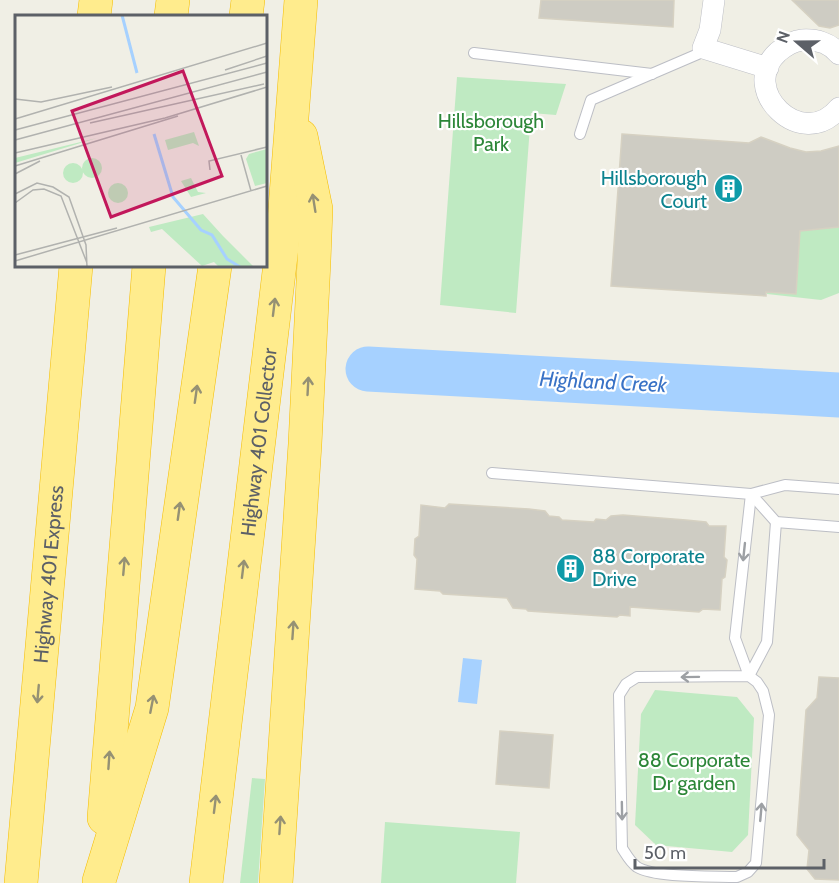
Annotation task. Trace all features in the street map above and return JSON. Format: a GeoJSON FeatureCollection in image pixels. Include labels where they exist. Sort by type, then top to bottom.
{"type":"FeatureCollection","features":[{"type":"Feature","properties":{"kind":"highway"},"geometry":{"type":"LineString","coordinates":[[94,15],[96,0]]}},
{"type":"Feature","properties":{"kind":"highway"},"geometry":{"type":"LineString","coordinates":[[171,15],[173,0]]}},
{"type":"Feature","properties":{"kind":"highway"},"geometry":{"type":"LineString","coordinates":[[246,15],[248,0]]}},
{"type":"Feature","properties":{"kind":"highway","name":"Highway 401 Collector"},"geometry":{"type":"LineString","coordinates":[[206,883],[282,246],[301,0]]}},
{"type":"Feature","properties":{"kind":"highway"},"geometry":{"type":"LineString","coordinates":[[276,883],[305,444],[316,209],[293,99]]}},
{"type":"Feature","properties":{"kind":"highway","name":"Highway 401 Express"},"geometry":{"type":"LineString","coordinates":[[21,883],[76,267]]}},
{"type":"Feature","properties":{"kind":"highway"},"geometry":{"type":"LineString","coordinates":[[99,882],[149,267]]}},
{"type":"Feature","properties":{"kind":"highway"},"geometry":{"type":"LineString","coordinates":[[99,882],[152,708],[215,267]]}},
{"type":"Feature","properties":{"kind":"street"},"geometry":{"type":"LineString","coordinates":[[714,0],[710,30],[704,48],[768,68]]}},
{"type":"Feature","properties":{"kind":"street"},"geometry":{"type":"LineString","coordinates":[[839,54],[825,43],[812,39],[798,40],[785,46],[774,55],[765,81],[767,95],[774,107],[784,116],[797,122],[810,123],[824,120],[839,108]]}},
{"type":"Feature","properties":{"kind":"lane"},"geometry":{"type":"LineString","coordinates":[[580,134],[591,100],[698,54],[704,48]]}},
{"type":"Feature","properties":{"kind":"lane"},"geometry":{"type":"LineString","coordinates":[[474,53],[652,74]]}},
{"type":"Feature","properties":{"kind":"lane"},"geometry":{"type":"LineString","coordinates":[[492,473],[751,494],[785,485],[839,489]]}},
{"type":"Feature","properties":{"kind":"lane"},"geometry":{"type":"LineString","coordinates":[[751,494],[776,522],[839,527]]}},
{"type":"Feature","properties":{"kind":"lane"},"geometry":{"type":"LineString","coordinates":[[749,676],[637,678],[626,684],[620,695],[622,848],[637,867],[659,873],[737,877],[748,872],[756,862],[770,715],[763,691],[749,676],[735,638],[751,494]]}},
{"type":"Feature","properties":{"kind":"lane"},"geometry":{"type":"LineString","coordinates":[[749,676],[766,642],[776,522]]}},
{"type":"Feature","properties":{"kind":"green space","name":"Hillsborough Park"},"geometry":{"type":"Polygon","coordinates":[[[457,77],[566,84],[556,115],[531,113],[516,313],[440,305],[457,77]]]}},
{"type":"Feature","properties":{"kind":"green space"},"geometry":{"type":"Polygon","coordinates":[[[839,216],[839,293],[821,300],[767,294],[772,218],[839,216]]]}},
{"type":"Feature","properties":{"kind":"green space","name":"88 Corporate Dr garden"},"geometry":{"type":"Polygon","coordinates":[[[655,690],[737,697],[754,718],[748,835],[732,852],[656,845],[635,825],[641,714],[655,690]]]}},
{"type":"Feature","properties":{"kind":"green space"},"geometry":{"type":"Polygon","coordinates":[[[252,778],[265,779],[258,883],[240,883],[252,778]]]}},
{"type":"Feature","properties":{"kind":"green space"},"geometry":{"type":"Polygon","coordinates":[[[385,822],[520,832],[516,883],[381,883],[385,822]]]}},
{"type":"Feature","properties":{"kind":"water"},"geometry":{"type":"Polygon","coordinates":[[[463,658],[482,660],[477,704],[458,702],[463,658]]]}},
{"type":"Feature","properties":{"kind":"building"},"geometry":{"type":"Polygon","coordinates":[[[541,0],[674,0],[673,27],[539,18],[541,0]]]}},
{"type":"Feature","properties":{"kind":"building"},"geometry":{"type":"Polygon","coordinates":[[[792,0],[839,0],[839,25],[830,28],[819,26],[792,0]]]}},
{"type":"Feature","properties":{"kind":"building","name":"Hillsborough Court"},"geometry":{"type":"Polygon","coordinates":[[[622,134],[749,143],[761,137],[806,152],[839,146],[839,227],[800,231],[796,294],[766,292],[766,296],[611,286],[622,134]]]}},
{"type":"Feature","properties":{"kind":"building","name":"88 Corporate Drive"},"geometry":{"type":"Polygon","coordinates":[[[449,504],[545,511],[549,516],[559,517],[562,520],[594,522],[596,519],[606,520],[611,516],[623,515],[706,522],[709,526],[726,526],[724,557],[727,560],[725,577],[722,579],[720,610],[703,609],[699,612],[630,607],[630,616],[617,617],[528,611],[513,608],[507,598],[443,594],[440,591],[415,589],[417,559],[414,555],[415,539],[419,536],[421,505],[445,508],[449,504]]]}},
{"type":"Feature","properties":{"kind":"building"},"geometry":{"type":"Polygon","coordinates":[[[819,677],[839,678],[839,880],[815,879],[807,869],[809,850],[797,835],[806,710],[817,698],[819,677]]]}},
{"type":"Feature","properties":{"kind":"building"},"geometry":{"type":"Polygon","coordinates":[[[500,731],[553,735],[549,788],[496,784],[500,731]]]}},
{"type":"Feature","properties":{"kind":"waterway","name":"Highland Creek"},"geometry":{"type":"LineString","coordinates":[[368,369],[839,395]]}},
{"type":"Feature","properties":{"kind":"place","name":"Hillsborough Court"},"geometry":{"type":"Point","coordinates":[728,189]}},
{"type":"Feature","properties":{"kind":"place","name":"88 Corporate Drive"},"geometry":{"type":"Point","coordinates":[571,568]}}]}
